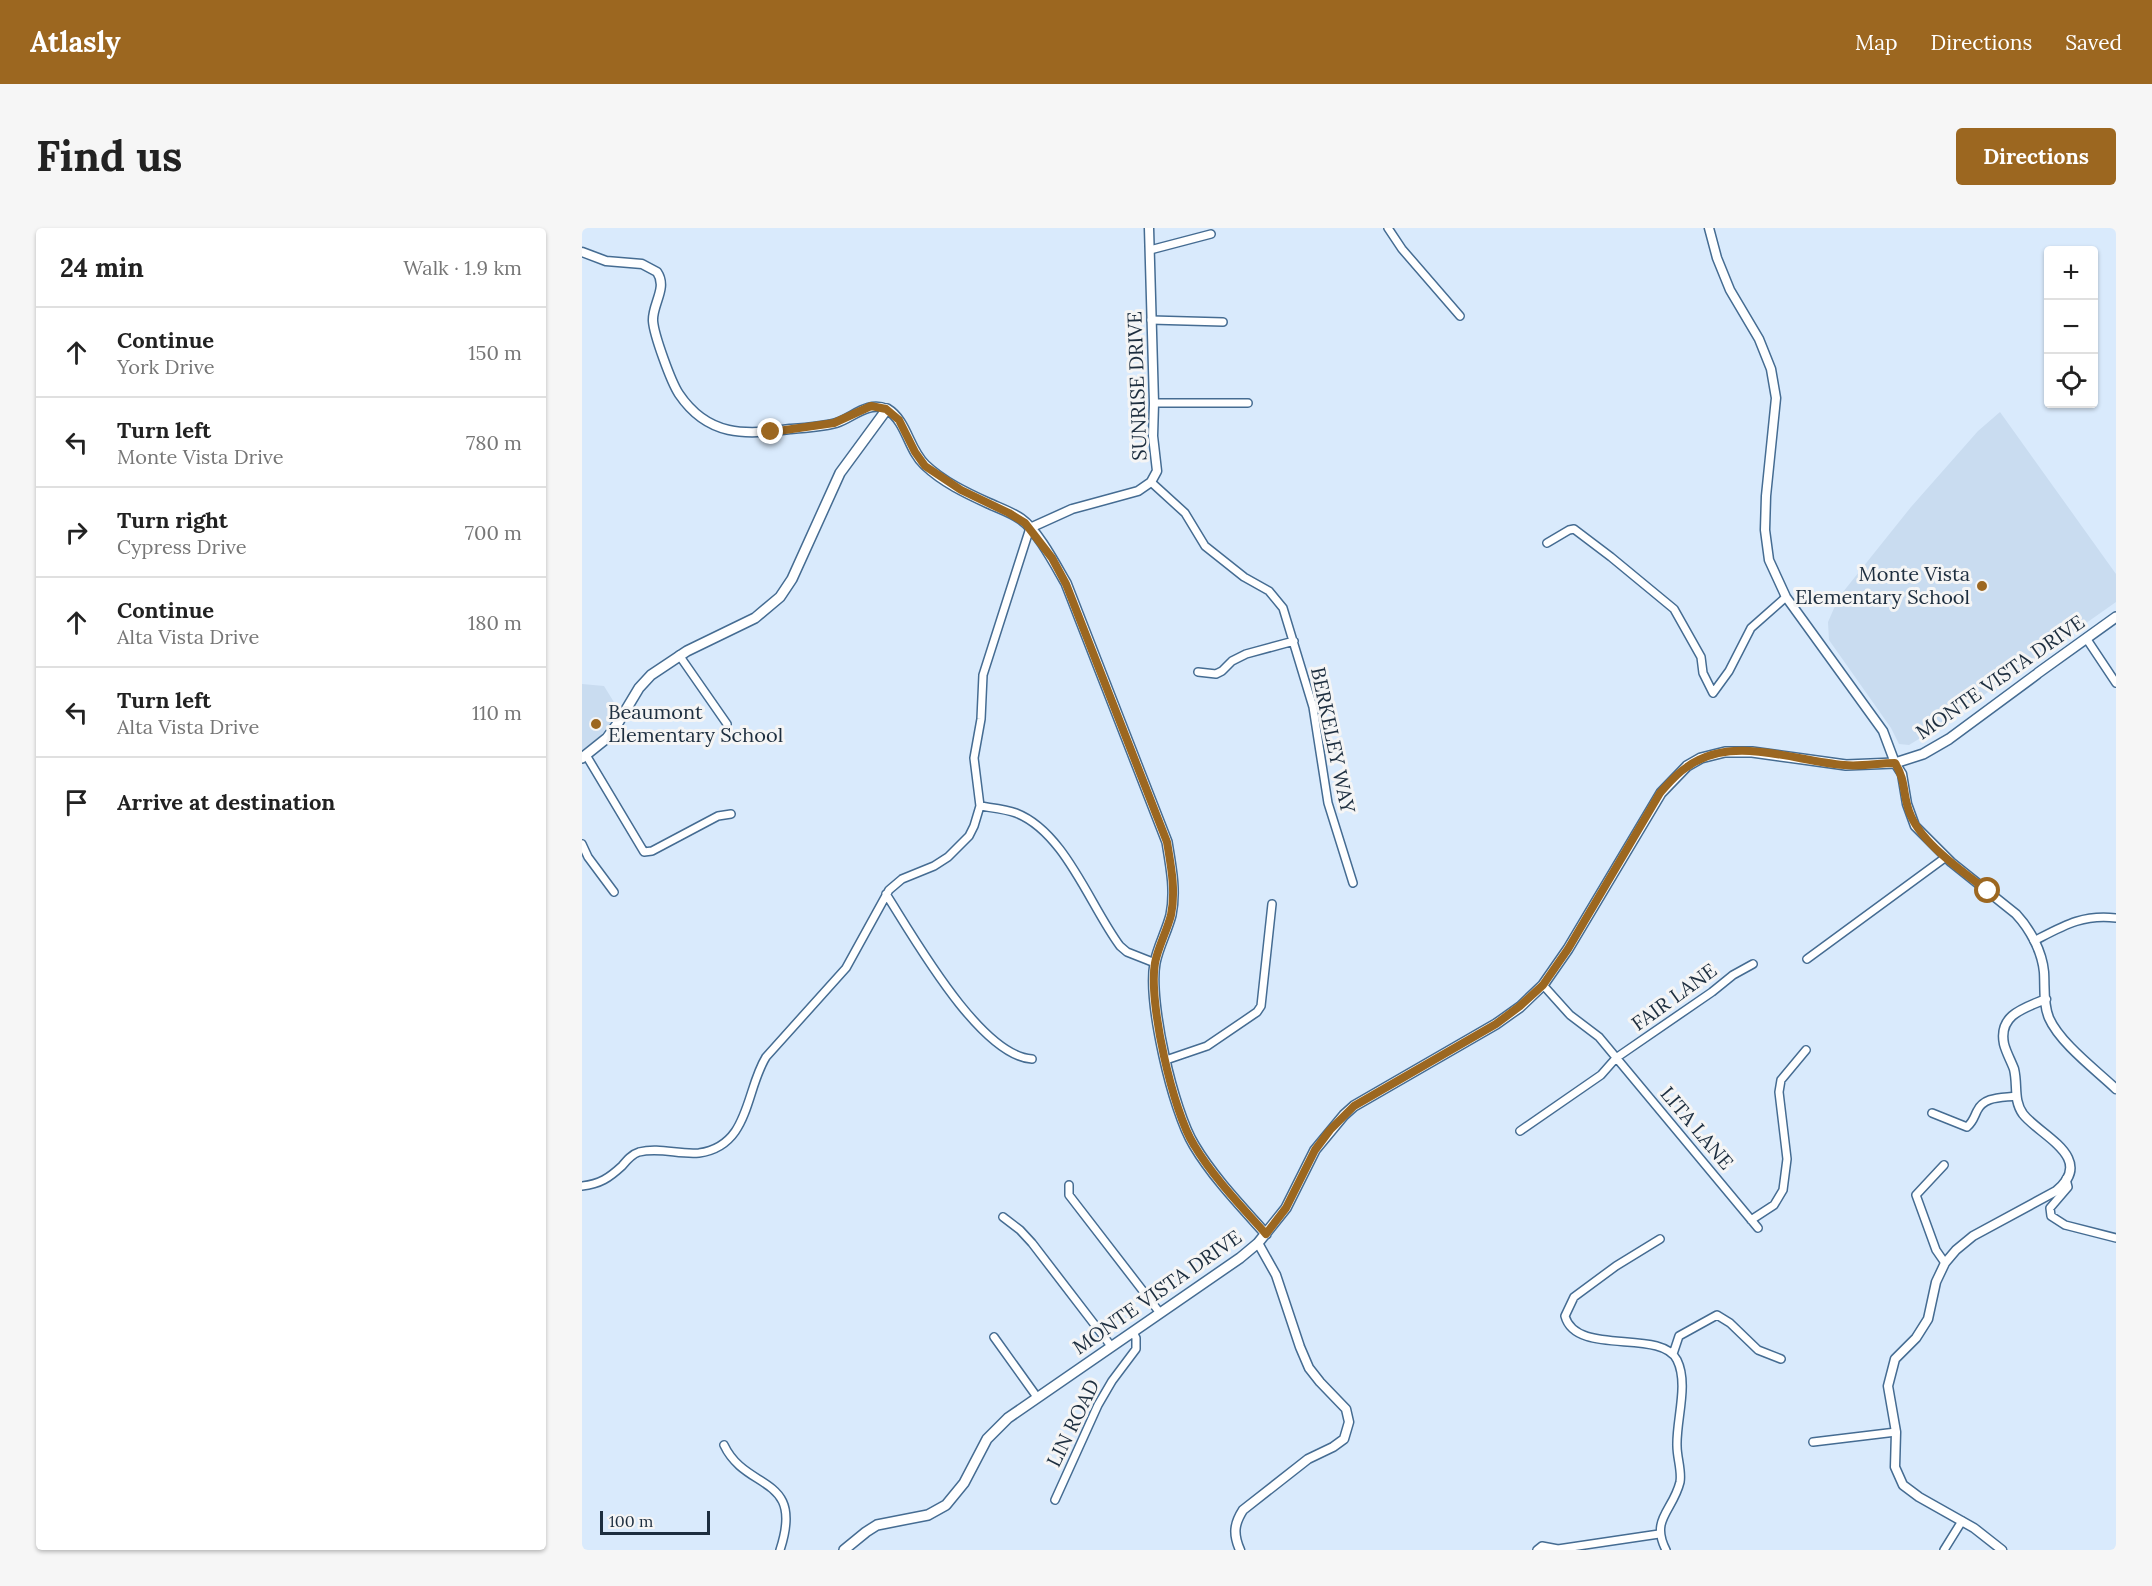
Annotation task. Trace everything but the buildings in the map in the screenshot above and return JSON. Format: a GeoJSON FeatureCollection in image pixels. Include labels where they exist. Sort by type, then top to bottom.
{"type":"FeatureCollection","features":[{"type":"Feature","properties":{"kind":"main road"},"geometry":{"type":"LineString","coordinates":[[584,757],[614,730],[643,683],[656,672],[679,655],[755,618],[780,597],[792,579],[840,473],[886,409],[899,420],[915,452],[925,466],[961,490],[1021,519],[1052,558],[1066,584],[1167,842],[1172,872],[1173,899],[1171,915],[1155,963],[1154,991],[1157,1020],[1180,1113],[1192,1143],[1266,1234]]}},
{"type":"Feature","properties":{"kind":"main road","name":"MONTE VISTA DRIVE"},"geometry":{"type":"LineString","coordinates":[[844,1550],[877,1525],[921,1517],[934,1513],[946,1505],[964,1483],[994,1430],[1037,1397],[1240,1258],[1258,1243],[1286,1208],[1315,1150],[1330,1130],[1349,1111],[1496,1024],[1543,985],[1573,941],[1660,793],[1687,766],[1701,758],[1725,752],[1752,752],[1846,765],[1895,763],[1923,754],[1949,739],[2116,617]]}},
{"type":"Feature","properties":{"kind":"street","name":"SUNRISE DRIVE"},"geometry":{"type":"LineString","coordinates":[[1030,528],[1072,509],[1138,491],[1150,483],[1157,471],[1154,436],[1149,228]]}},
{"type":"Feature","properties":{"kind":"street"},"geometry":{"type":"LineString","coordinates":[[1388,228],[1402,249],[1460,316]]}},
{"type":"Feature","properties":{"kind":"street"},"geometry":{"type":"LineString","coordinates":[[1709,228],[1717,258],[1730,290],[1759,339],[1771,369],[1776,398],[1776,415],[1766,496],[1765,530],[1769,560],[1786,597],[1883,731],[1895,763],[1902,774],[1906,804],[1915,826],[1946,857],[2024,923],[2034,941],[2044,969],[2050,1019],[2060,1036],[2116,1089]]}},
{"type":"Feature","properties":{"kind":"street"},"geometry":{"type":"LineString","coordinates":[[1150,250],[1211,234]]}},
{"type":"Feature","properties":{"kind":"street"},"geometry":{"type":"LineString","coordinates":[[582,252],[606,261],[642,264],[657,272],[661,285],[653,322],[658,340],[679,393],[693,410],[712,423],[730,431],[760,433],[834,423],[871,406],[886,409]]}},
{"type":"Feature","properties":{"kind":"street"},"geometry":{"type":"LineString","coordinates":[[1151,320],[1223,322]]}},
{"type":"Feature","properties":{"kind":"street"},"geometry":{"type":"LineString","coordinates":[[1155,403],[1248,403]]}},
{"type":"Feature","properties":{"kind":"street","name":"BERKELEY WAY"},"geometry":{"type":"LineString","coordinates":[[1150,483],[1185,513],[1205,546],[1244,577],[1269,591],[1283,608],[1313,708],[1329,803],[1353,883]]}},
{"type":"Feature","properties":{"kind":"street"},"geometry":{"type":"LineString","coordinates":[[582,1186],[603,1182],[638,1152],[654,1150],[700,1153],[720,1145],[733,1135],[744,1118],[758,1071],[766,1057],[846,968],[886,894],[895,884],[939,863],[960,847],[974,826],[980,806],[974,758],[981,719],[983,675],[1030,528]]}},
{"type":"Feature","properties":{"kind":"street"},"geometry":{"type":"LineString","coordinates":[[1547,543],[1574,529],[1674,609],[1701,657],[1703,673],[1713,693],[1729,671],[1751,628],[1786,597]]}},
{"type":"Feature","properties":{"kind":"street"},"geometry":{"type":"LineString","coordinates":[[2086,638],[2116,683]]}},
{"type":"Feature","properties":{"kind":"street"},"geometry":{"type":"LineString","coordinates":[[1198,672],[1216,674],[1232,661],[1246,654],[1294,641]]}},
{"type":"Feature","properties":{"kind":"street"},"geometry":{"type":"LineString","coordinates":[[679,655],[727,724]]}},
{"type":"Feature","properties":{"kind":"street"},"geometry":{"type":"LineString","coordinates":[[584,757],[644,852],[652,851],[718,816],[730,814]]}},
{"type":"Feature","properties":{"kind":"street"},"geometry":{"type":"LineString","coordinates":[[980,806],[1015,813],[1036,824],[1047,833],[1059,848],[1120,946],[1127,952],[1155,963]]}},
{"type":"Feature","properties":{"kind":"street"},"geometry":{"type":"LineString","coordinates":[[582,844],[585,859],[614,892]]}},
{"type":"Feature","properties":{"kind":"street"},"geometry":{"type":"LineString","coordinates":[[1807,959],[1946,857]]}},
{"type":"Feature","properties":{"kind":"street"},"geometry":{"type":"LineString","coordinates":[[886,894],[955,1000],[1007,1051],[1023,1059],[1032,1059]]}},
{"type":"Feature","properties":{"kind":"street"},"geometry":{"type":"LineString","coordinates":[[1166,1060],[1216,1041],[1252,1018],[1262,1006],[1272,904]]}},
{"type":"Feature","properties":{"kind":"street"},"geometry":{"type":"LineString","coordinates":[[2034,941],[2080,919],[2098,916],[2116,918]]}},
{"type":"Feature","properties":{"kind":"street","name":"FAIR LANE"},"geometry":{"type":"LineString","coordinates":[[1616,1058],[1733,975],[1753,964]]}},
{"type":"Feature","properties":{"kind":"street","name":"LITA LANE"},"geometry":{"type":"LineString","coordinates":[[1543,985],[1570,1015],[1599,1037],[1758,1228]]}},
{"type":"Feature","properties":{"kind":"street"},"geometry":{"type":"LineString","coordinates":[[2002,1550],[1962,1521],[1919,1497],[1903,1485],[1895,1467],[1896,1432],[1888,1386],[1895,1359],[1916,1338],[1928,1319],[1936,1282],[1945,1263],[1956,1250],[1973,1236],[2056,1191],[2066,1179],[2069,1161],[2064,1151],[2023,1113],[2016,1102],[2014,1071],[2004,1044],[2004,1028],[2014,1012],[2046,999]]}},
{"type":"Feature","properties":{"kind":"street"},"geometry":{"type":"LineString","coordinates":[[1751,1220],[1774,1205],[1784,1190],[1787,1159],[1779,1092],[1781,1080],[1806,1050]]}},
{"type":"Feature","properties":{"kind":"street"},"geometry":{"type":"LineString","coordinates":[[1520,1131],[1601,1075],[1616,1058]]}},
{"type":"Feature","properties":{"kind":"street"},"geometry":{"type":"LineString","coordinates":[[1932,1113],[1967,1127],[1972,1123],[1980,1104],[1985,1101],[2016,1096]]}},
{"type":"Feature","properties":{"kind":"street"},"geometry":{"type":"LineString","coordinates":[[1944,1166],[1916,1195],[1936,1251],[1945,1263]]}},
{"type":"Feature","properties":{"kind":"street"},"geometry":{"type":"LineString","coordinates":[[2066,1179],[2068,1187],[2050,1208],[2051,1216],[2065,1225],[2116,1238]]}},
{"type":"Feature","properties":{"kind":"street"},"geometry":{"type":"LineString","coordinates":[[1069,1185],[1069,1196],[1160,1313]]}},
{"type":"Feature","properties":{"kind":"street"},"geometry":{"type":"LineString","coordinates":[[1003,1217],[1032,1243],[1111,1346]]}},
{"type":"Feature","properties":{"kind":"street"},"geometry":{"type":"LineString","coordinates":[[1660,1239],[1574,1297],[1564,1316],[1571,1329],[1589,1338],[1637,1343],[1667,1350],[1678,1360],[1682,1378],[1677,1443],[1680,1481],[1677,1492],[1661,1521],[1659,1534],[1666,1550]]}},
{"type":"Feature","properties":{"kind":"street"},"geometry":{"type":"LineString","coordinates":[[1240,1550],[1234,1532],[1236,1521],[1243,1510],[1308,1459],[1333,1448],[1344,1439],[1349,1422],[1346,1409],[1309,1368],[1276,1275],[1258,1243]]}},
{"type":"Feature","properties":{"kind":"street"},"geometry":{"type":"LineString","coordinates":[[1673,1354],[1679,1336],[1717,1315],[1730,1323],[1758,1350],[1781,1359]]}},
{"type":"Feature","properties":{"kind":"street","name":"LIN ROAD"},"geometry":{"type":"LineString","coordinates":[[1055,1500],[1098,1405],[1136,1348],[1136,1338],[1133,1332]]}},
{"type":"Feature","properties":{"kind":"street"},"geometry":{"type":"LineString","coordinates":[[994,1337],[1037,1397]]}},
{"type":"Feature","properties":{"kind":"street"},"geometry":{"type":"LineString","coordinates":[[1813,1442],[1896,1432]]}},
{"type":"Feature","properties":{"kind":"street"},"geometry":{"type":"LineString","coordinates":[[724,1445],[729,1455],[747,1471],[776,1490],[785,1505],[786,1526],[780,1550]]}},
{"type":"Feature","properties":{"kind":"street"},"geometry":{"type":"LineString","coordinates":[[1944,1550],[1962,1521]]}},
{"type":"Feature","properties":{"kind":"street"},"geometry":{"type":"LineString","coordinates":[[1538,1550],[1542,1546],[1558,1549],[1659,1534]]}},
{"type":"Feature","properties":{"kind":"shaded area","name":"Monte Vista Elementary School"},"geometry":{"type":"Polygon","coordinates":[[[2000,412],[2116,574],[2116,602],[1940,726],[1909,745],[1899,744],[1891,728],[1829,640],[1828,622],[1839,597],[1911,507],[1978,431],[2000,412]]]}},
{"type":"Feature","properties":{"kind":"shaded area","name":"Beaumont Elementary School"},"geometry":{"type":"Polygon","coordinates":[[[582,684],[604,686],[620,712],[600,736],[582,750],[582,684]]]}},
{"type":"Feature","properties":{"kind":"place","name":"Monte Vista Elementary School"},"geometry":{"type":"Point","coordinates":[1982,586]}},
{"type":"Feature","properties":{"kind":"place","name":"Beaumont Elementary School"},"geometry":{"type":"Point","coordinates":[596,724]}},
{"type":"Feature","properties":{"kind":"route"},"geometry":{"type":"LineString","coordinates":[[771,432],[834,423],[871,406],[886,409],[899,420],[915,452],[925,466],[961,490],[1021,519],[1052,558],[1066,584],[1167,842],[1172,872],[1173,899],[1171,915],[1155,963],[1154,991],[1157,1020],[1180,1113],[1192,1143],[1266,1234],[1286,1208],[1315,1150],[1330,1130],[1354,1106],[1496,1024],[1543,985],[1568,949],[1660,793],[1676,775],[1701,758],[1725,752],[1752,752],[1846,765],[1895,763],[1902,774],[1906,804],[1915,826],[1951,862],[1988,891]]}}]}
